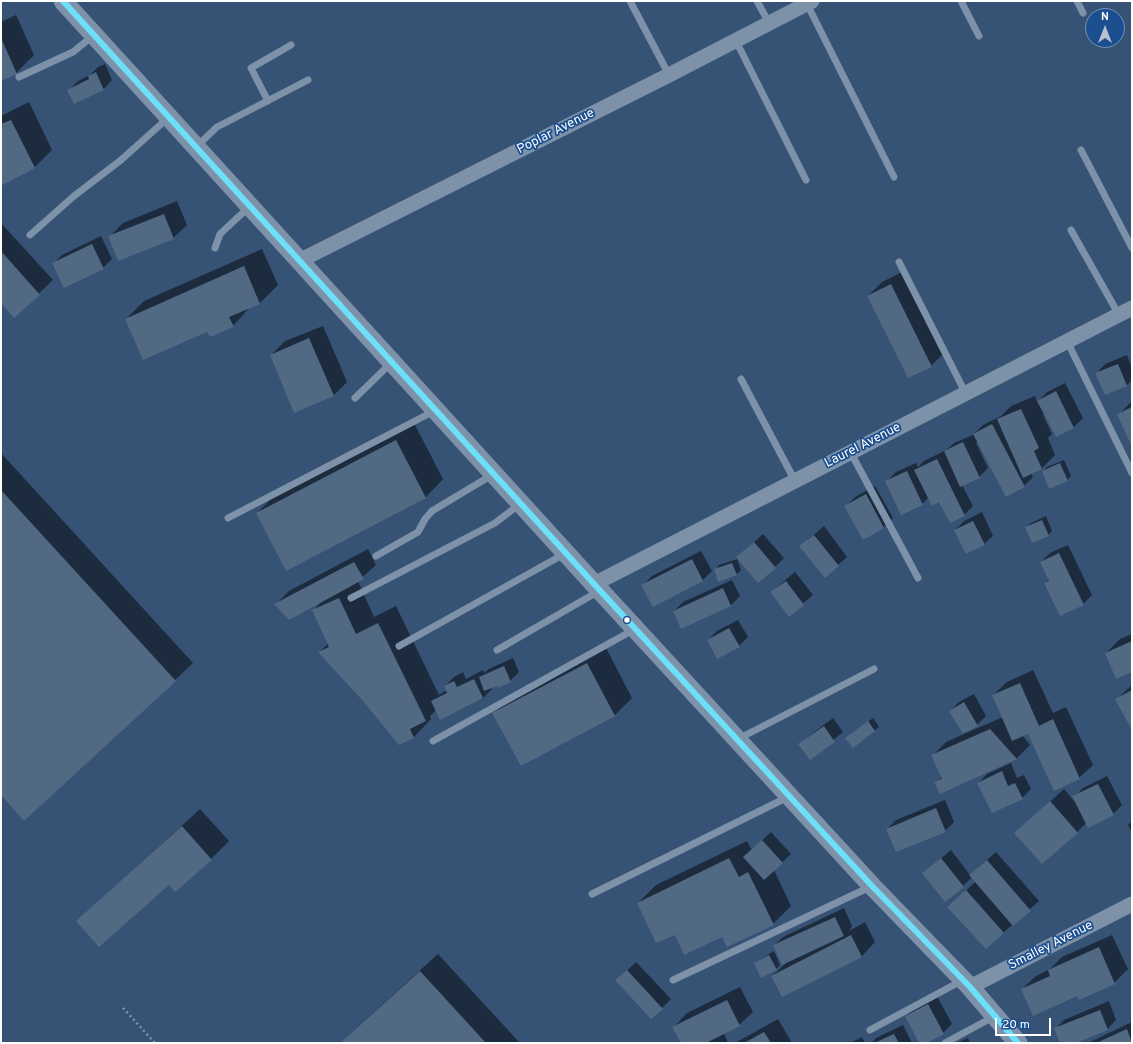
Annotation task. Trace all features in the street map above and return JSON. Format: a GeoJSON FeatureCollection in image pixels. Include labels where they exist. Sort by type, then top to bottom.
{"type":"FeatureCollection","features":[{"type":"Feature","properties":{"kind":"street"},"geometry":{"type":"LineString","coordinates":[[63,1],[596,587],[738,739],[872,886],[966,984],[1018,1043]]}},
{"type":"Feature","properties":{"kind":"street","name":"Poplar Avenue"},"geometry":{"type":"LineString","coordinates":[[299,260],[669,75],[810,2]]}},
{"type":"Feature","properties":{"kind":"street","name":"Laurel Avenue"},"geometry":{"type":"LineString","coordinates":[[596,587],[795,481],[1126,311]]}},
{"type":"Feature","properties":{"kind":"street","name":"Smalley Avenue"},"geometry":{"type":"LineString","coordinates":[[966,984],[1132,904]]}},
{"type":"Feature","properties":{"kind":"lane"},"geometry":{"type":"LineString","coordinates":[[630,1],[669,75]]}},
{"type":"Feature","properties":{"kind":"lane"},"geometry":{"type":"LineString","coordinates":[[757,1],[769,23]]}},
{"type":"Feature","properties":{"kind":"lane"},"geometry":{"type":"LineString","coordinates":[[961,1],[979,36]]}},
{"type":"Feature","properties":{"kind":"lane"},"geometry":{"type":"LineString","coordinates":[[1078,1],[1083,13]]}},
{"type":"Feature","properties":{"kind":"lane"},"geometry":{"type":"LineString","coordinates":[[810,2],[894,177]]}},
{"type":"Feature","properties":{"kind":"lane"},"geometry":{"type":"LineString","coordinates":[[20,77],[73,52],[94,35]]}},
{"type":"Feature","properties":{"kind":"lane"},"geometry":{"type":"LineString","coordinates":[[736,40],[806,180]]}},
{"type":"Feature","properties":{"kind":"lane"},"geometry":{"type":"LineString","coordinates":[[268,101],[251,68],[291,45]]}},
{"type":"Feature","properties":{"kind":"lane"},"geometry":{"type":"LineString","coordinates":[[196,147],[217,127],[308,80]]}},
{"type":"Feature","properties":{"kind":"lane"},"geometry":{"type":"LineString","coordinates":[[30,235],[74,196],[121,160],[169,117]]}},
{"type":"Feature","properties":{"kind":"lane"},"geometry":{"type":"LineString","coordinates":[[1081,150],[1132,248]]}},
{"type":"Feature","properties":{"kind":"lane"},"geometry":{"type":"LineString","coordinates":[[215,248],[220,234],[250,206]]}},
{"type":"Feature","properties":{"kind":"lane"},"geometry":{"type":"LineString","coordinates":[[1071,230],[1126,311]]}},
{"type":"Feature","properties":{"kind":"lane"},"geometry":{"type":"LineString","coordinates":[[899,262],[966,394]]}},
{"type":"Feature","properties":{"kind":"lane"},"geometry":{"type":"LineString","coordinates":[[1067,342],[1132,473]]}},
{"type":"Feature","properties":{"kind":"lane"},"geometry":{"type":"LineString","coordinates":[[355,398],[392,362]]}},
{"type":"Feature","properties":{"kind":"lane"},"geometry":{"type":"LineString","coordinates":[[741,379],[795,481]]}},
{"type":"Feature","properties":{"kind":"lane"},"geometry":{"type":"LineString","coordinates":[[228,518],[436,410]]}},
{"type":"Feature","properties":{"kind":"lane"},"geometry":{"type":"LineString","coordinates":[[851,453],[918,578]]}},
{"type":"Feature","properties":{"kind":"lane"},"geometry":{"type":"LineString","coordinates":[[376,556],[418,532],[425,519],[432,511],[494,474]]}},
{"type":"Feature","properties":{"kind":"lane"},"geometry":{"type":"LineString","coordinates":[[351,598],[495,523],[520,504]]}},
{"type":"Feature","properties":{"kind":"lane"},"geometry":{"type":"LineString","coordinates":[[398,646],[566,553]]}},
{"type":"Feature","properties":{"kind":"lane"},"geometry":{"type":"LineString","coordinates":[[497,650],[596,587]]}},
{"type":"Feature","properties":{"kind":"lane"},"geometry":{"type":"LineString","coordinates":[[433,741],[635,629]]}},
{"type":"Feature","properties":{"kind":"lane"},"geometry":{"type":"LineString","coordinates":[[738,739],[874,669]]}},
{"type":"Feature","properties":{"kind":"lane"},"geometry":{"type":"LineString","coordinates":[[592,894],[790,796]]}},
{"type":"Feature","properties":{"kind":"lane"},"geometry":{"type":"LineString","coordinates":[[673,980],[872,886]]}},
{"type":"Feature","properties":{"kind":"lane"},"geometry":{"type":"LineString","coordinates":[[870,1030],[966,984]]}},
{"type":"Feature","properties":{"kind":"lane"},"geometry":{"type":"LineString","coordinates":[[945,1043],[995,1016]]}},
{"type":"Feature","properties":{"kind":"path"},"geometry":{"type":"LineString","coordinates":[[123,1008],[155,1043]]}},
{"type":"Feature","properties":{"kind":"building"},"geometry":{"type":"Polygon","coordinates":[[[1,38],[17,74],[1,81],[1,38]]]}},
{"type":"Feature","properties":{"kind":"building"},"geometry":{"type":"Polygon","coordinates":[[[96,72],[104,90],[74,104],[67,90],[89,79],[88,76],[96,72]]]}},
{"type":"Feature","properties":{"kind":"building"},"geometry":{"type":"Polygon","coordinates":[[[11,120],[35,168],[1,186],[1,124],[11,120]]]}},
{"type":"Feature","properties":{"kind":"building"},"geometry":{"type":"Polygon","coordinates":[[[164,214],[174,239],[118,261],[108,236],[164,214]]]}},
{"type":"Feature","properties":{"kind":"building"},"geometry":{"type":"Polygon","coordinates":[[[92,244],[104,269],[64,288],[52,263],[92,244]]]}},
{"type":"Feature","properties":{"kind":"building"},"geometry":{"type":"Polygon","coordinates":[[[1,251],[40,295],[14,318],[1,303],[1,251]]]}},
{"type":"Feature","properties":{"kind":"building"},"geometry":{"type":"Polygon","coordinates":[[[244,266],[260,304],[229,317],[234,327],[210,337],[207,332],[143,360],[125,319],[244,266]]]}},
{"type":"Feature","properties":{"kind":"building"},"geometry":{"type":"Polygon","coordinates":[[[891,284],[932,367],[908,378],[867,296],[891,284]]]}},
{"type":"Feature","properties":{"kind":"building"},"geometry":{"type":"Polygon","coordinates":[[[309,338],[334,396],[294,413],[270,355],[309,338]]]}},
{"type":"Feature","properties":{"kind":"building"},"geometry":{"type":"Polygon","coordinates":[[[1118,364],[1127,386],[1105,395],[1095,373],[1118,364]]]}},
{"type":"Feature","properties":{"kind":"building"},"geometry":{"type":"Polygon","coordinates":[[[1056,391],[1074,428],[1056,437],[1037,401],[1056,391]]]}},
{"type":"Feature","properties":{"kind":"building"},"geometry":{"type":"Polygon","coordinates":[[[1132,407],[1132,447],[1117,414],[1132,407]]]}},
{"type":"Feature","properties":{"kind":"building"},"geometry":{"type":"Polygon","coordinates":[[[1021,409],[1039,448],[1034,451],[1042,469],[1023,478],[997,419],[1021,409]]]}},
{"type":"Feature","properties":{"kind":"building"},"geometry":{"type":"Polygon","coordinates":[[[992,424],[1025,487],[1006,497],[973,434],[992,424]]]}},
{"type":"Feature","properties":{"kind":"building"},"geometry":{"type":"Polygon","coordinates":[[[396,440],[426,498],[286,571],[256,513],[396,440]]]}},
{"type":"Feature","properties":{"kind":"building"},"geometry":{"type":"Polygon","coordinates":[[[963,442],[980,478],[960,487],[944,451],[963,442]]]}},
{"type":"Feature","properties":{"kind":"building"},"geometry":{"type":"Polygon","coordinates":[[[937,459],[965,516],[950,523],[939,502],[932,506],[914,470],[937,459]]]}},
{"type":"Feature","properties":{"kind":"building"},"geometry":{"type":"Polygon","coordinates":[[[1060,463],[1068,481],[1049,489],[1042,471],[1060,463]]]}},
{"type":"Feature","properties":{"kind":"building"},"geometry":{"type":"Polygon","coordinates":[[[907,471],[923,505],[901,515],[885,481],[907,471]]]}},
{"type":"Feature","properties":{"kind":"building"},"geometry":{"type":"Polygon","coordinates":[[[1,490],[176,681],[24,821],[1,795],[1,490]]]}},
{"type":"Feature","properties":{"kind":"building"},"geometry":{"type":"Polygon","coordinates":[[[866,494],[884,528],[863,540],[844,506],[866,494]]]}},
{"type":"Feature","properties":{"kind":"building"},"geometry":{"type":"Polygon","coordinates":[[[1042,520],[1049,536],[1032,543],[1025,527],[1042,520]]]}},
{"type":"Feature","properties":{"kind":"building"},"geometry":{"type":"Polygon","coordinates":[[[973,521],[985,545],[966,554],[954,530],[973,521]]]}},
{"type":"Feature","properties":{"kind":"building"},"geometry":{"type":"Polygon","coordinates":[[[814,535],[839,566],[825,578],[799,546],[814,535]]]}},
{"type":"Feature","properties":{"kind":"building"},"geometry":{"type":"Polygon","coordinates":[[[754,542],[776,568],[758,583],[736,557],[754,542]]]}},
{"type":"Feature","properties":{"kind":"building"},"geometry":{"type":"Polygon","coordinates":[[[1059,553],[1084,605],[1060,616],[1044,583],[1049,581],[1040,562],[1059,553]]]}},
{"type":"Feature","properties":{"kind":"building"},"geometry":{"type":"Polygon","coordinates":[[[692,559],[703,581],[653,607],[641,585],[692,559]]]}},
{"type":"Feature","properties":{"kind":"building"},"geometry":{"type":"Polygon","coordinates":[[[354,562],[364,579],[289,620],[274,604],[354,562]]]}},
{"type":"Feature","properties":{"kind":"building"},"geometry":{"type":"Polygon","coordinates":[[[732,563],[737,575],[718,582],[714,569],[732,563]]]}},
{"type":"Feature","properties":{"kind":"building"},"geometry":{"type":"Polygon","coordinates":[[[786,581],[804,605],[789,617],[770,592],[786,581]]]}},
{"type":"Feature","properties":{"kind":"building"},"geometry":{"type":"Polygon","coordinates":[[[723,588],[731,606],[681,629],[673,611],[723,588]]]}},
{"type":"Feature","properties":{"kind":"building"},"geometry":{"type":"Polygon","coordinates":[[[339,598],[356,634],[378,623],[426,721],[410,729],[414,738],[399,745],[363,701],[318,652],[329,647],[312,610],[339,598]]]}},
{"type":"Feature","properties":{"kind":"building"},"geometry":{"type":"Polygon","coordinates":[[[729,628],[740,647],[717,659],[707,640],[729,628]]]}},
{"type":"Feature","properties":{"kind":"building"},"geometry":{"type":"Polygon","coordinates":[[[1132,641],[1132,672],[1116,679],[1105,653],[1132,641]]]}},
{"type":"Feature","properties":{"kind":"building"},"geometry":{"type":"Polygon","coordinates":[[[587,663],[615,716],[521,766],[492,713],[587,663]]]}},
{"type":"Feature","properties":{"kind":"building"},"geometry":{"type":"Polygon","coordinates":[[[504,666],[511,682],[498,688],[497,686],[484,691],[479,677],[504,666]]]}},
{"type":"Feature","properties":{"kind":"building"},"geometry":{"type":"Polygon","coordinates":[[[474,679],[483,698],[440,720],[431,701],[447,693],[444,686],[454,681],[457,687],[474,679]]]}},
{"type":"Feature","properties":{"kind":"building"},"geometry":{"type":"Polygon","coordinates":[[[1020,683],[1039,726],[1053,719],[1080,779],[1054,791],[1028,734],[1012,741],[992,695],[1020,683]]]}},
{"type":"Feature","properties":{"kind":"building"},"geometry":{"type":"Polygon","coordinates":[[[1132,690],[1132,730],[1115,699],[1132,690]]]}},
{"type":"Feature","properties":{"kind":"building"},"geometry":{"type":"Polygon","coordinates":[[[964,702],[978,726],[963,734],[949,711],[964,702]]]}},
{"type":"Feature","properties":{"kind":"building"},"geometry":{"type":"Polygon","coordinates":[[[868,721],[875,731],[853,748],[845,738],[868,721]]]}},
{"type":"Feature","properties":{"kind":"building"},"geometry":{"type":"Polygon","coordinates":[[[824,726],[835,742],[810,760],[798,744],[824,726]]]}},
{"type":"Feature","properties":{"kind":"building"},"geometry":{"type":"Polygon","coordinates":[[[990,729],[1017,759],[940,794],[934,782],[942,779],[931,755],[990,729]]]}},
{"type":"Feature","properties":{"kind":"building"},"geometry":{"type":"Polygon","coordinates":[[[1002,771],[1008,786],[1015,783],[1023,799],[992,813],[977,783],[1002,771]]]}},
{"type":"Feature","properties":{"kind":"building"},"geometry":{"type":"Polygon","coordinates":[[[1098,784],[1114,815],[1088,828],[1072,796],[1098,784]]]}},
{"type":"Feature","properties":{"kind":"building"},"geometry":{"type":"Polygon","coordinates":[[[1050,801],[1078,833],[1042,864],[1014,833],[1050,801]]]}},
{"type":"Feature","properties":{"kind":"building"},"geometry":{"type":"Polygon","coordinates":[[[936,808],[946,832],[896,852],[886,829],[936,808]]]}},
{"type":"Feature","properties":{"kind":"building"},"geometry":{"type":"Polygon","coordinates":[[[182,826],[212,860],[175,892],[169,885],[99,947],[76,921],[182,826]]]}},
{"type":"Feature","properties":{"kind":"building"},"geometry":{"type":"Polygon","coordinates":[[[762,840],[783,863],[764,880],[743,857],[762,840]]]}},
{"type":"Feature","properties":{"kind":"building"},"geometry":{"type":"Polygon","coordinates":[[[729,858],[739,877],[748,872],[774,925],[727,947],[722,937],[684,955],[675,935],[656,943],[637,903],[729,858]]]}},
{"type":"Feature","properties":{"kind":"building"},"geometry":{"type":"Polygon","coordinates":[[[941,858],[964,887],[945,902],[922,873],[941,858]]]}},
{"type":"Feature","properties":{"kind":"building"},"geometry":{"type":"Polygon","coordinates":[[[987,860],[1031,911],[1013,926],[969,875],[987,860]]]}},
{"type":"Feature","properties":{"kind":"building"},"geometry":{"type":"Polygon","coordinates":[[[966,890],[1004,933],[986,949],[947,907],[966,890]]]}},
{"type":"Feature","properties":{"kind":"building"},"geometry":{"type":"Polygon","coordinates":[[[835,917],[844,936],[782,965],[773,945],[835,917]]]}},
{"type":"Feature","properties":{"kind":"building"},"geometry":{"type":"Polygon","coordinates":[[[851,935],[862,957],[782,997],[771,976],[851,935]]]}},
{"type":"Feature","properties":{"kind":"building"},"geometry":{"type":"Polygon","coordinates":[[[1099,947],[1115,984],[1079,1000],[1077,996],[1033,1016],[1021,989],[1050,976],[1048,970],[1099,947]]]}},
{"type":"Feature","properties":{"kind":"building"},"geometry":{"type":"Polygon","coordinates":[[[769,955],[777,970],[761,978],[754,963],[769,955]]]}},
{"type":"Feature","properties":{"kind":"building"},"geometry":{"type":"Polygon","coordinates":[[[627,970],[663,1009],[651,1019],[615,980],[627,970]]]}},
{"type":"Feature","properties":{"kind":"building"},"geometry":{"type":"Polygon","coordinates":[[[420,971],[486,1043],[340,1043],[420,971]]]}},
{"type":"Feature","properties":{"kind":"building"},"geometry":{"type":"Polygon","coordinates":[[[727,1000],[740,1026],[708,1042],[709,1043],[681,1043],[672,1027],[727,1000]]]}},
{"type":"Feature","properties":{"kind":"building"},"geometry":{"type":"Polygon","coordinates":[[[928,1004],[944,1034],[927,1043],[919,1043],[905,1016],[928,1004]]]}},
{"type":"Feature","properties":{"kind":"building"},"geometry":{"type":"Polygon","coordinates":[[[1100,1010],[1108,1030],[1076,1043],[1060,1043],[1054,1028],[1100,1010]]]}},
{"type":"Feature","properties":{"kind":"building"},"geometry":{"type":"Polygon","coordinates":[[[1127,1029],[1132,1043],[1096,1043],[1127,1029]]]}},
{"type":"Feature","properties":{"kind":"building"},"geometry":{"type":"Polygon","coordinates":[[[764,1032],[771,1043],[744,1043],[764,1032]]]}},
{"type":"Feature","properties":{"kind":"building"},"geometry":{"type":"Polygon","coordinates":[[[894,1034],[899,1043],[874,1043],[894,1034]]]}},
{"type":"Feature","properties":{"kind":"transit line"},"geometry":{"type":"LineString","coordinates":[[63,1],[594,584],[872,886],[970,987],[1018,1043]]}}]}
